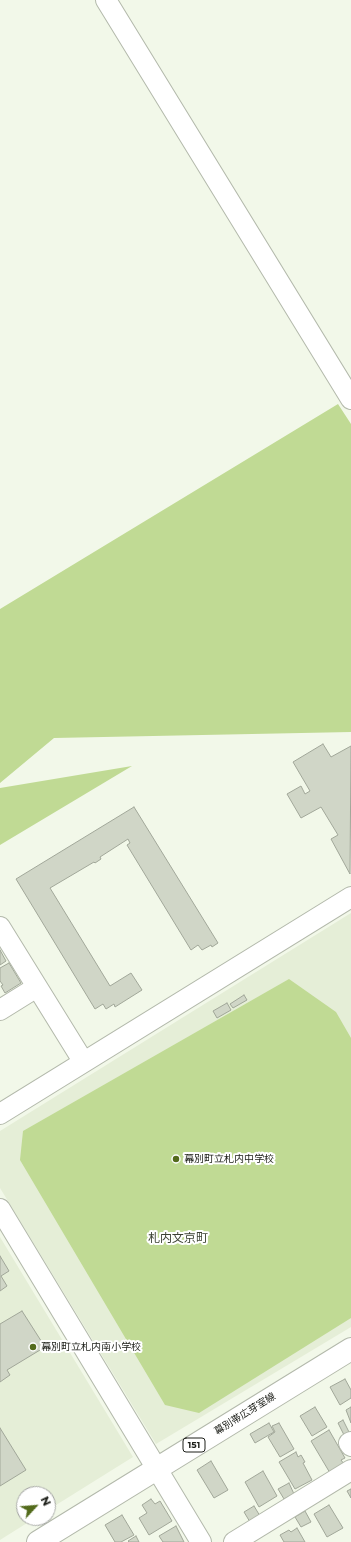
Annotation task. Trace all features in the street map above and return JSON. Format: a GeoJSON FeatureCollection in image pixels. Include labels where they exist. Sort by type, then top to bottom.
{"type":"FeatureCollection","features":[{"type":"Feature","properties":{"kind":"main road","name":"幕別帯広芽室線"},"geometry":{"type":"LineString","coordinates":[[38,1542],[351,1349]]}},
{"type":"Feature","properties":{"kind":"street"},"geometry":{"type":"LineString","coordinates":[[106,0],[351,399]]}},
{"type":"Feature","properties":{"kind":"street"},"geometry":{"type":"LineString","coordinates":[[0,1114],[351,897]]}},
{"type":"Feature","properties":{"kind":"street"},"geometry":{"type":"LineString","coordinates":[[0,927],[83,1062]]}},
{"type":"Feature","properties":{"kind":"street"},"geometry":{"type":"LineString","coordinates":[[0,1010],[37,987]]}},
{"type":"Feature","properties":{"kind":"street"},"geometry":{"type":"LineString","coordinates":[[0,1209],[201,1542]]}},
{"type":"Feature","properties":{"kind":"street"},"geometry":{"type":"LineString","coordinates":[[351,1442],[349,1443],[351,1446]]}},
{"type":"Feature","properties":{"kind":"street"},"geometry":{"type":"LineString","coordinates":[[234,1542],[351,1470]]}},
{"type":"Feature","properties":{"kind":"shaded area","name":"幕別町立札内中学校"},"geometry":{"type":"Polygon","coordinates":[[[351,913],[351,1327],[156,1444],[0,1188],[0,1131],[351,913]]]}},
{"type":"Feature","properties":{"kind":"shaded area","name":"幕別町立札内南小学校"},"geometry":{"type":"Polygon","coordinates":[[[0,1237],[133,1457],[56,1505],[56,1486],[16,1486],[16,1526],[22,1526],[0,1540],[0,1237]]]}},
{"type":"Feature","properties":{"kind":"green space"},"geometry":{"type":"Polygon","coordinates":[[[338,404],[351,424],[351,732],[54,738],[0,783],[0,609],[338,404]]]}},
{"type":"Feature","properties":{"kind":"green space"},"geometry":{"type":"Polygon","coordinates":[[[132,766],[0,845],[0,788],[132,766]]]}},
{"type":"Feature","properties":{"kind":"green space","name":"幕別町立札内中学校"},"geometry":{"type":"Polygon","coordinates":[[[289,979],[336,1012],[351,1038],[351,1318],[199,1413],[165,1405],[20,1160],[23,1131],[289,979]]]}},
{"type":"Feature","properties":{"kind":"building"},"geometry":{"type":"Polygon","coordinates":[[[323,744],[331,757],[351,746],[350,874],[331,839],[338,835],[321,807],[301,818],[287,794],[301,786],[305,794],[310,791],[293,762],[323,744]]]}},
{"type":"Feature","properties":{"kind":"building"},"geometry":{"type":"Polygon","coordinates":[[[134,807],[218,943],[212,947],[211,945],[202,950],[198,945],[191,950],[127,845],[130,843],[128,839],[100,857],[101,859],[95,863],[94,862],[50,888],[110,986],[131,973],[142,990],[115,1007],[114,1004],[106,1009],[103,1004],[95,1009],[16,879],[134,807]]]}},
{"type":"Feature","properties":{"kind":"building"},"geometry":{"type":"Polygon","coordinates":[[[0,950],[6,961],[0,965],[0,950]]]}},
{"type":"Feature","properties":{"kind":"building"},"geometry":{"type":"Polygon","coordinates":[[[9,963],[21,983],[5,993],[1,986],[3,985],[0,981],[0,968],[9,963]]]}},
{"type":"Feature","properties":{"kind":"building"},"geometry":{"type":"Polygon","coordinates":[[[244,995],[247,1000],[233,1008],[230,1004],[244,995]]]}},
{"type":"Feature","properties":{"kind":"building"},"geometry":{"type":"Polygon","coordinates":[[[227,1003],[231,1010],[217,1018],[213,1011],[227,1003]]]}},
{"type":"Feature","properties":{"kind":"building"},"geometry":{"type":"Polygon","coordinates":[[[0,1256],[9,1271],[1,1276],[7,1286],[0,1291],[0,1256]]]}},
{"type":"Feature","properties":{"kind":"building"},"geometry":{"type":"Polygon","coordinates":[[[22,1311],[45,1347],[7,1370],[10,1375],[0,1382],[0,1324],[22,1311]]]}},
{"type":"Feature","properties":{"kind":"building"},"geometry":{"type":"Polygon","coordinates":[[[345,1379],[351,1390],[351,1398],[340,1405],[330,1387],[345,1379]]]}},
{"type":"Feature","properties":{"kind":"building"},"geometry":{"type":"Polygon","coordinates":[[[315,1407],[327,1427],[312,1436],[300,1416],[315,1407]]]}},
{"type":"Feature","properties":{"kind":"building"},"geometry":{"type":"Polygon","coordinates":[[[351,1407],[351,1423],[346,1410],[351,1407]]]}},
{"type":"Feature","properties":{"kind":"building"},"geometry":{"type":"Polygon","coordinates":[[[343,1420],[350,1434],[345,1437],[338,1423],[343,1420]]]}},
{"type":"Feature","properties":{"kind":"building"},"geometry":{"type":"Polygon","coordinates":[[[269,1423],[274,1432],[255,1443],[250,1434],[269,1423]]]}},
{"type":"Feature","properties":{"kind":"building"},"geometry":{"type":"Polygon","coordinates":[[[279,1423],[294,1449],[280,1457],[268,1437],[275,1432],[272,1426],[279,1423]]]}},
{"type":"Feature","properties":{"kind":"building"},"geometry":{"type":"Polygon","coordinates":[[[0,1428],[26,1470],[0,1486],[0,1428]]]}},
{"type":"Feature","properties":{"kind":"building"},"geometry":{"type":"Polygon","coordinates":[[[329,1430],[345,1458],[341,1460],[344,1464],[330,1473],[311,1441],[329,1430]]]}},
{"type":"Feature","properties":{"kind":"building"},"geometry":{"type":"Polygon","coordinates":[[[296,1452],[298,1457],[301,1455],[305,1462],[303,1463],[312,1480],[295,1489],[279,1462],[296,1452]]]}},
{"type":"Feature","properties":{"kind":"building"},"geometry":{"type":"Polygon","coordinates":[[[211,1461],[228,1490],[214,1498],[197,1470],[211,1461]]]}},
{"type":"Feature","properties":{"kind":"building"},"geometry":{"type":"Polygon","coordinates":[[[263,1471],[277,1496],[259,1507],[245,1482],[263,1471]]]}},
{"type":"Feature","properties":{"kind":"building"},"geometry":{"type":"Polygon","coordinates":[[[289,1483],[294,1494],[284,1499],[278,1489],[289,1483]]]}},
{"type":"Feature","properties":{"kind":"building"},"geometry":{"type":"Polygon","coordinates":[[[351,1489],[351,1498],[347,1491],[351,1489]]]}},
{"type":"Feature","properties":{"kind":"building"},"geometry":{"type":"Polygon","coordinates":[[[151,1499],[155,1504],[160,1501],[172,1521],[149,1535],[139,1518],[147,1513],[142,1505],[151,1499]]]}},
{"type":"Feature","properties":{"kind":"building"},"geometry":{"type":"Polygon","coordinates":[[[329,1505],[343,1528],[327,1537],[314,1514],[329,1505]]]}},
{"type":"Feature","properties":{"kind":"building"},"geometry":{"type":"Polygon","coordinates":[[[254,1506],[260,1516],[250,1522],[244,1512],[254,1506]]]}},
{"type":"Feature","properties":{"kind":"building"},"geometry":{"type":"Polygon","coordinates":[[[305,1511],[311,1522],[301,1527],[295,1517],[305,1511]]]}},
{"type":"Feature","properties":{"kind":"building"},"geometry":{"type":"Polygon","coordinates":[[[122,1515],[134,1535],[121,1542],[115,1542],[105,1525],[122,1515]]]}},
{"type":"Feature","properties":{"kind":"building"},"geometry":{"type":"Polygon","coordinates":[[[176,1526],[184,1542],[163,1542],[159,1536],[176,1526]]]}},
{"type":"Feature","properties":{"kind":"building"},"geometry":{"type":"Polygon","coordinates":[[[297,1528],[305,1542],[284,1542],[280,1535],[289,1530],[291,1532],[297,1528]]]}},
{"type":"Feature","properties":{"kind":"building"},"geometry":{"type":"Polygon","coordinates":[[[136,1536],[139,1542],[128,1541],[136,1536]]]}},
{"type":"Feature","properties":{"kind":"place","name":"幕別町立札内中学校"},"geometry":{"type":"Point","coordinates":[176,1159]}},
{"type":"Feature","properties":{"kind":"place","name":"幕別町立札内南小学校"},"geometry":{"type":"Point","coordinates":[33,1347]}},
{"type":"Feature","properties":{"kind":"district","name":"札内文京町"},"geometry":{"type":"Point","coordinates":[178,1238]}}]}
